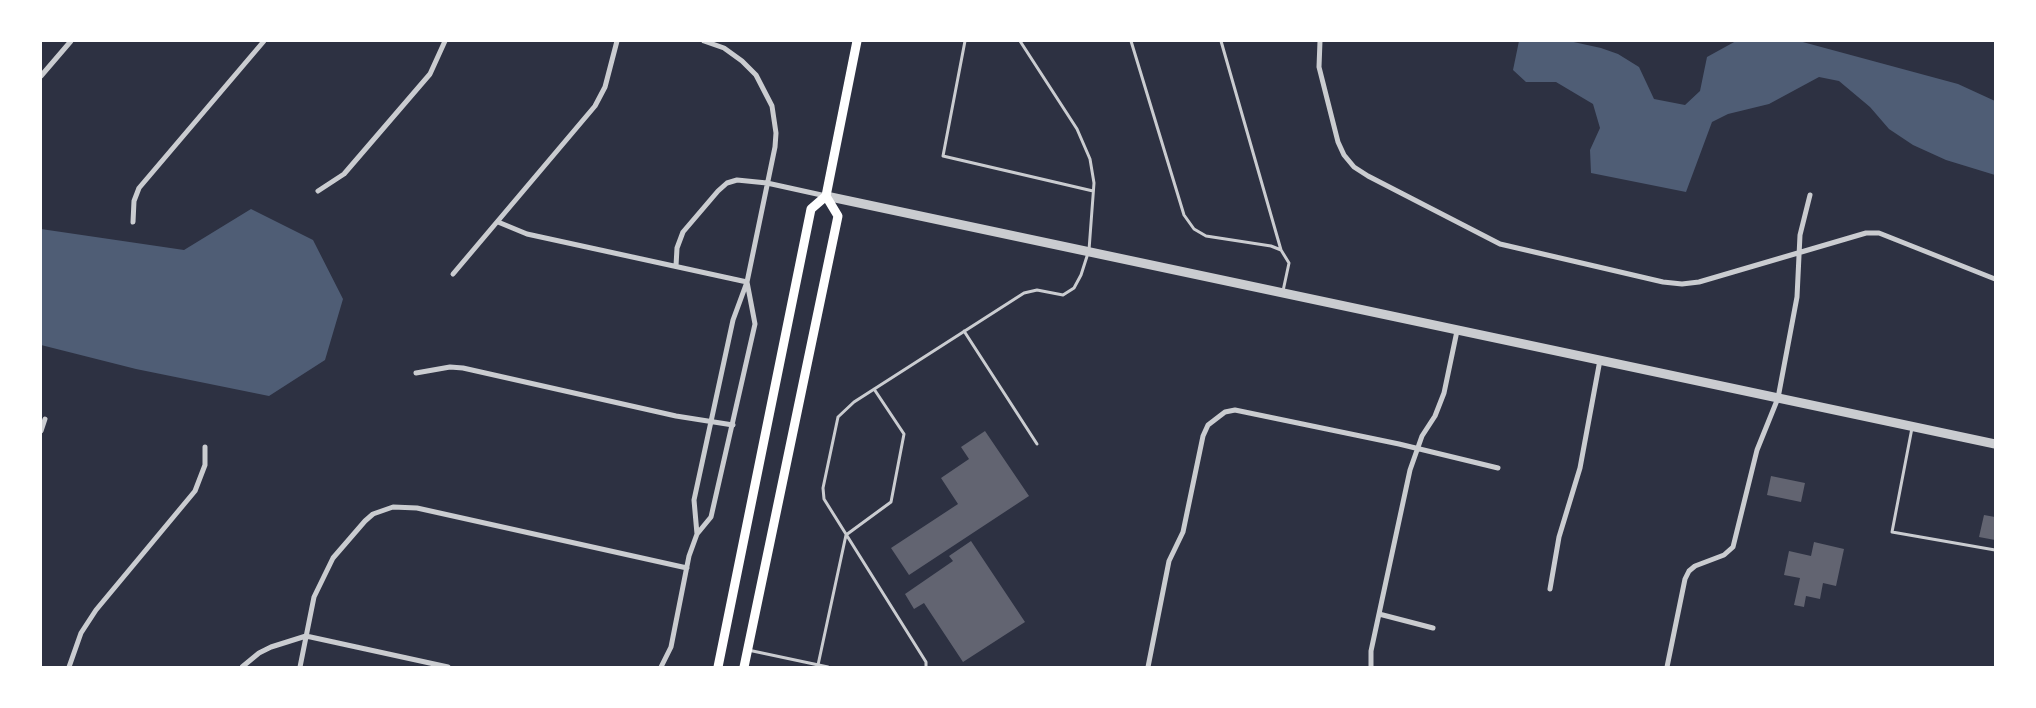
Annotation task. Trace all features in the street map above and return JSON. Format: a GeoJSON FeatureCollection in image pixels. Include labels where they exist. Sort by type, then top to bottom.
{"type":"FeatureCollection","features":[{"type":"Feature","properties":{"kind":"main road"},"geometry":{"type":"LineString","coordinates":[[718,667],[811,208],[826,196],[857,41]]}},
{"type":"Feature","properties":{"kind":"main road"},"geometry":{"type":"LineString","coordinates":[[744,667],[838,216],[826,196]]}},
{"type":"Feature","properties":{"kind":"street"},"geometry":{"type":"LineString","coordinates":[[41,76],[71,41]]}},
{"type":"Feature","properties":{"kind":"street"},"geometry":{"type":"LineString","coordinates":[[133,222],[134,201],[140,188],[264,41]]}},
{"type":"Feature","properties":{"kind":"street"},"geometry":{"type":"LineString","coordinates":[[318,191],[344,174],[430,74],[445,41]]}},
{"type":"Feature","properties":{"kind":"street"},"geometry":{"type":"LineString","coordinates":[[453,274],[595,106],[605,86],[617,41]]}},
{"type":"Feature","properties":{"kind":"street"},"geometry":{"type":"LineString","coordinates":[[662,667],[671,647],[687,568],[697,534],[694,500],[733,320],[746,282],[768,183],[776,133],[772,106],[764,88],[742,61],[724,48],[704,41]]}},
{"type":"Feature","properties":{"kind":"street"},"geometry":{"type":"LineString","coordinates":[[1320,41],[1319,67],[1338,142],[1344,155],[1354,166],[1368,176],[1487,239],[1542,254],[1663,282],[1682,284],[1699,282],[1866,233],[1878,233],[1995,279]]}},
{"type":"Feature","properties":{"kind":"street"},"geometry":{"type":"LineString","coordinates":[[676,266],[677,248],[683,232],[718,191],[727,183],[736,180],[768,183],[1995,444]]}},
{"type":"Feature","properties":{"kind":"street"},"geometry":{"type":"LineString","coordinates":[[1667,667],[1685,579],[1689,571],[1696,566],[1724,555],[1733,547],[1757,450],[1778,398],[1797,297],[1800,235],[1810,195]]}},
{"type":"Feature","properties":{"kind":"street"},"geometry":{"type":"LineString","coordinates":[[498,222],[527,234],[746,282]]}},
{"type":"Feature","properties":{"kind":"street"},"geometry":{"type":"LineString","coordinates":[[697,534],[712,517],[755,324],[746,282]]}},
{"type":"Feature","properties":{"kind":"street"},"geometry":{"type":"LineString","coordinates":[[1371,667],[1379,614],[1410,470],[1422,436],[1435,416],[1444,393],[1457,331]]}},
{"type":"Feature","properties":{"kind":"street"},"geometry":{"type":"LineString","coordinates":[[1550,589],[1558,545],[1580,468],[1600,360]]}},
{"type":"Feature","properties":{"kind":"street"},"geometry":{"type":"LineString","coordinates":[[416,373],[450,367],[463,368],[676,416],[712,420],[732,425]]}},
{"type":"Feature","properties":{"kind":"street"},"geometry":{"type":"LineString","coordinates":[[1148,667],[1169,561],[1183,532],[1202,436],[1214,419],[1225,412],[1235,410],[1498,468]]}},
{"type":"Feature","properties":{"kind":"street"},"geometry":{"type":"LineString","coordinates":[[41,431],[45,419]]}},
{"type":"Feature","properties":{"kind":"street"},"geometry":{"type":"LineString","coordinates":[[69,667],[81,633],[96,610],[195,491],[205,465],[205,447]]}},
{"type":"Feature","properties":{"kind":"street"},"geometry":{"type":"LineString","coordinates":[[300,667],[314,597],[333,558],[365,521],[374,514],[393,507],[417,508],[687,568]]}},
{"type":"Feature","properties":{"kind":"street"},"geometry":{"type":"LineString","coordinates":[[1379,614],[1433,628]]}},
{"type":"Feature","properties":{"kind":"street"},"geometry":{"type":"LineString","coordinates":[[242,667],[271,646],[306,636],[448,667]]}},
{"type":"Feature","properties":{"kind":"lane"},"geometry":{"type":"LineString","coordinates":[[964,41],[943,156],[1093,191]]}},
{"type":"Feature","properties":{"kind":"lane"},"geometry":{"type":"LineString","coordinates":[[926,667],[926,662],[824,499],[823,488],[838,417],[854,402],[1024,293],[1037,290],[1063,295],[1074,288],[1089,250],[1093,191],[1092,168],[1084,141],[1020,41]]}},
{"type":"Feature","properties":{"kind":"lane"},"geometry":{"type":"LineString","coordinates":[[1131,41],[1184,215],[1194,229],[1206,236],[1271,246],[1281,250]]}},
{"type":"Feature","properties":{"kind":"lane"},"geometry":{"type":"LineString","coordinates":[[1221,41],[1281,250],[1289,263],[1283,292]]}},
{"type":"Feature","properties":{"kind":"lane"},"geometry":{"type":"LineString","coordinates":[[964,331],[1037,444]]}},
{"type":"Feature","properties":{"kind":"lane"},"geometry":{"type":"LineString","coordinates":[[818,665],[846,535],[890,502],[904,434],[874,389]]}},
{"type":"Feature","properties":{"kind":"lane"},"geometry":{"type":"LineString","coordinates":[[1912,427],[1892,532],[1995,550]]}},
{"type":"Feature","properties":{"kind":"lane"},"geometry":{"type":"LineString","coordinates":[[748,650],[828,667]]}},
{"type":"Feature","properties":{"kind":"water"},"geometry":{"type":"Polygon","coordinates":[[[1519,41],[1569,41],[1618,54],[1639,67],[1654,99],[1685,105],[1700,91],[1707,57],[1736,41],[1799,41],[1958,84],[1995,101],[1995,175],[1946,160],[1913,145],[1889,129],[1870,107],[1839,81],[1819,77],[1769,104],[1728,114],[1712,122],[1686,192],[1591,173],[1590,150],[1600,128],[1593,104],[1556,82],[1526,82],[1513,70],[1519,41]]]}},
{"type":"Feature","properties":{"kind":"water"},"geometry":{"type":"Polygon","coordinates":[[[251,209],[313,240],[343,299],[325,360],[269,396],[136,369],[41,345],[41,229],[184,250],[251,209]]]}},
{"type":"Feature","properties":{"kind":"building"},"geometry":{"type":"Polygon","coordinates":[[[985,431],[1029,496],[909,575],[891,548],[958,504],[941,478],[969,459],[961,447],[985,431]]]}},
{"type":"Feature","properties":{"kind":"building"},"geometry":{"type":"Polygon","coordinates":[[[1771,476],[1805,483],[1801,502],[1767,495],[1771,476]]]}},
{"type":"Feature","properties":{"kind":"building"},"geometry":{"type":"Polygon","coordinates":[[[1984,515],[1995,517],[1995,540],[1979,537],[1984,515]]]}},
{"type":"Feature","properties":{"kind":"building"},"geometry":{"type":"Polygon","coordinates":[[[971,541],[1025,622],[963,662],[924,603],[914,609],[905,594],[953,561],[949,556],[971,541]]]}},
{"type":"Feature","properties":{"kind":"building"},"geometry":{"type":"Polygon","coordinates":[[[1814,542],[1844,549],[1836,586],[1823,583],[1820,599],[1806,596],[1804,607],[1794,605],[1800,578],[1784,575],[1789,551],[1811,556],[1814,542]]]}}]}
